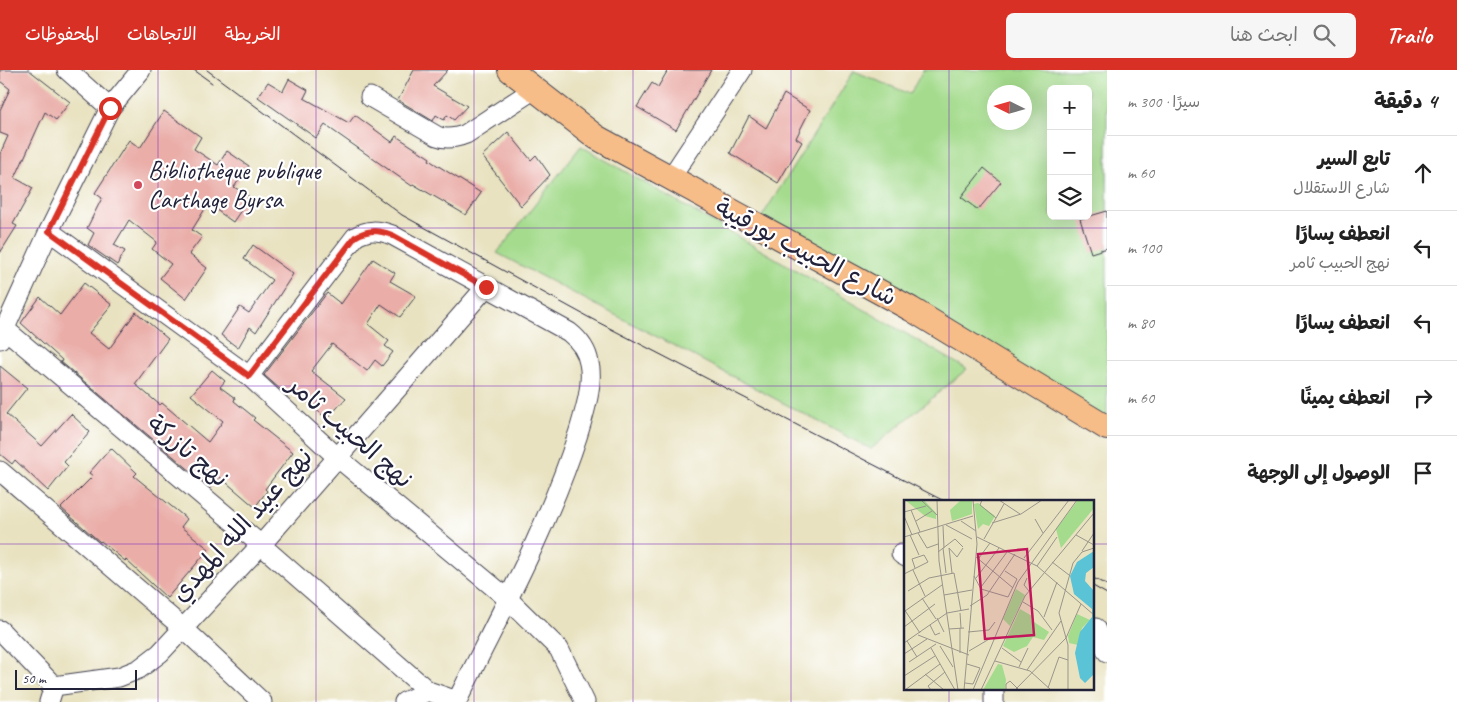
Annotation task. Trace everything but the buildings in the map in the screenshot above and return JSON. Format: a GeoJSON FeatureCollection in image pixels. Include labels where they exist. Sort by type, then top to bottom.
{"type":"FeatureCollection","features":[{"type":"Feature","properties":{"kind":"main road","name":"شارع الحبيب بورقيبة"},"geometry":{"type":"LineString","coordinates":[[510,70],[596,138],[911,309],[1107,428]]}},
{"type":"Feature","properties":{"kind":"street"},"geometry":{"type":"LineString","coordinates":[[67,70],[110,108]]}},
{"type":"Feature","properties":{"kind":"street"},"geometry":{"type":"LineString","coordinates":[[3,335],[49,231],[110,108],[141,70]]}},
{"type":"Feature","properties":{"kind":"street"},"geometry":{"type":"LineString","coordinates":[[670,179],[742,70]]}},
{"type":"Feature","properties":{"kind":"street"},"geometry":{"type":"LineString","coordinates":[[370,97],[437,136],[457,138],[533,90]]}},
{"type":"Feature","properties":{"kind":"street"},"geometry":{"type":"LineString","coordinates":[[249,376],[355,237],[363,232],[376,230],[392,235],[569,332],[582,344],[588,356],[590,373],[586,409],[568,464],[508,599],[457,702],[428,691],[404,702]]}},
{"type":"Feature","properties":{"kind":"street","name":"نهج الحبيب ثامر"},"geometry":{"type":"LineString","coordinates":[[49,231],[249,376],[338,457],[508,599],[560,649],[585,702]]}},
{"type":"Feature","properties":{"kind":"street","name":"نهج عبيد الله المهدي"},"geometry":{"type":"LineString","coordinates":[[52,694],[118,677],[139,669],[160,653],[261,545],[486,287]]}},
{"type":"Feature","properties":{"kind":"street","name":"نهج تازركة"},"geometry":{"type":"LineString","coordinates":[[3,335],[261,545],[428,691]]}},
{"type":"Feature","properties":{"kind":"street"},"geometry":{"type":"LineString","coordinates":[[0,470],[183,628],[262,702]]}},
{"type":"Feature","properties":{"kind":"street"},"geometry":{"type":"LineString","coordinates":[[1096,628],[1107,652]]}},
{"type":"Feature","properties":{"kind":"street"},"geometry":{"type":"LineString","coordinates":[[0,630],[52,694]]}},
{"type":"Feature","properties":{"kind":"green space"},"geometry":{"type":"Polygon","coordinates":[[[923,70],[1107,70],[1107,424],[761,218],[854,71],[910,94],[923,70]]]}},
{"type":"Feature","properties":{"kind":"green space"},"geometry":{"type":"Polygon","coordinates":[[[581,146],[967,369],[871,449],[497,253],[581,146]]]}},
{"type":"Feature","properties":{"kind":"tram line"},"geometry":{"type":"LineString","coordinates":[[194,70],[212,83]]}},
{"type":"Feature","properties":{"kind":"tram line"},"geometry":{"type":"LineString","coordinates":[[207,70],[402,215],[588,317],[942,500]]}},
{"type":"Feature","properties":{"kind":"tram line"},"geometry":{"type":"LineString","coordinates":[[1094,578],[1107,585]]}},
{"type":"Feature","properties":{"kind":"tram line"},"geometry":{"type":"LineString","coordinates":[[1094,587],[1107,594]]}},
{"type":"Feature","properties":{"kind":"place","name":"Bibliothèque publique Carthage Byrsa"},"geometry":{"type":"Point","coordinates":[138,185]}},
{"type":"Feature","properties":{"kind":"route"},"geometry":{"type":"LineString","coordinates":[[110,108],[49,231],[249,376],[355,237],[363,232],[376,230],[392,235],[486,287]]}}]}
